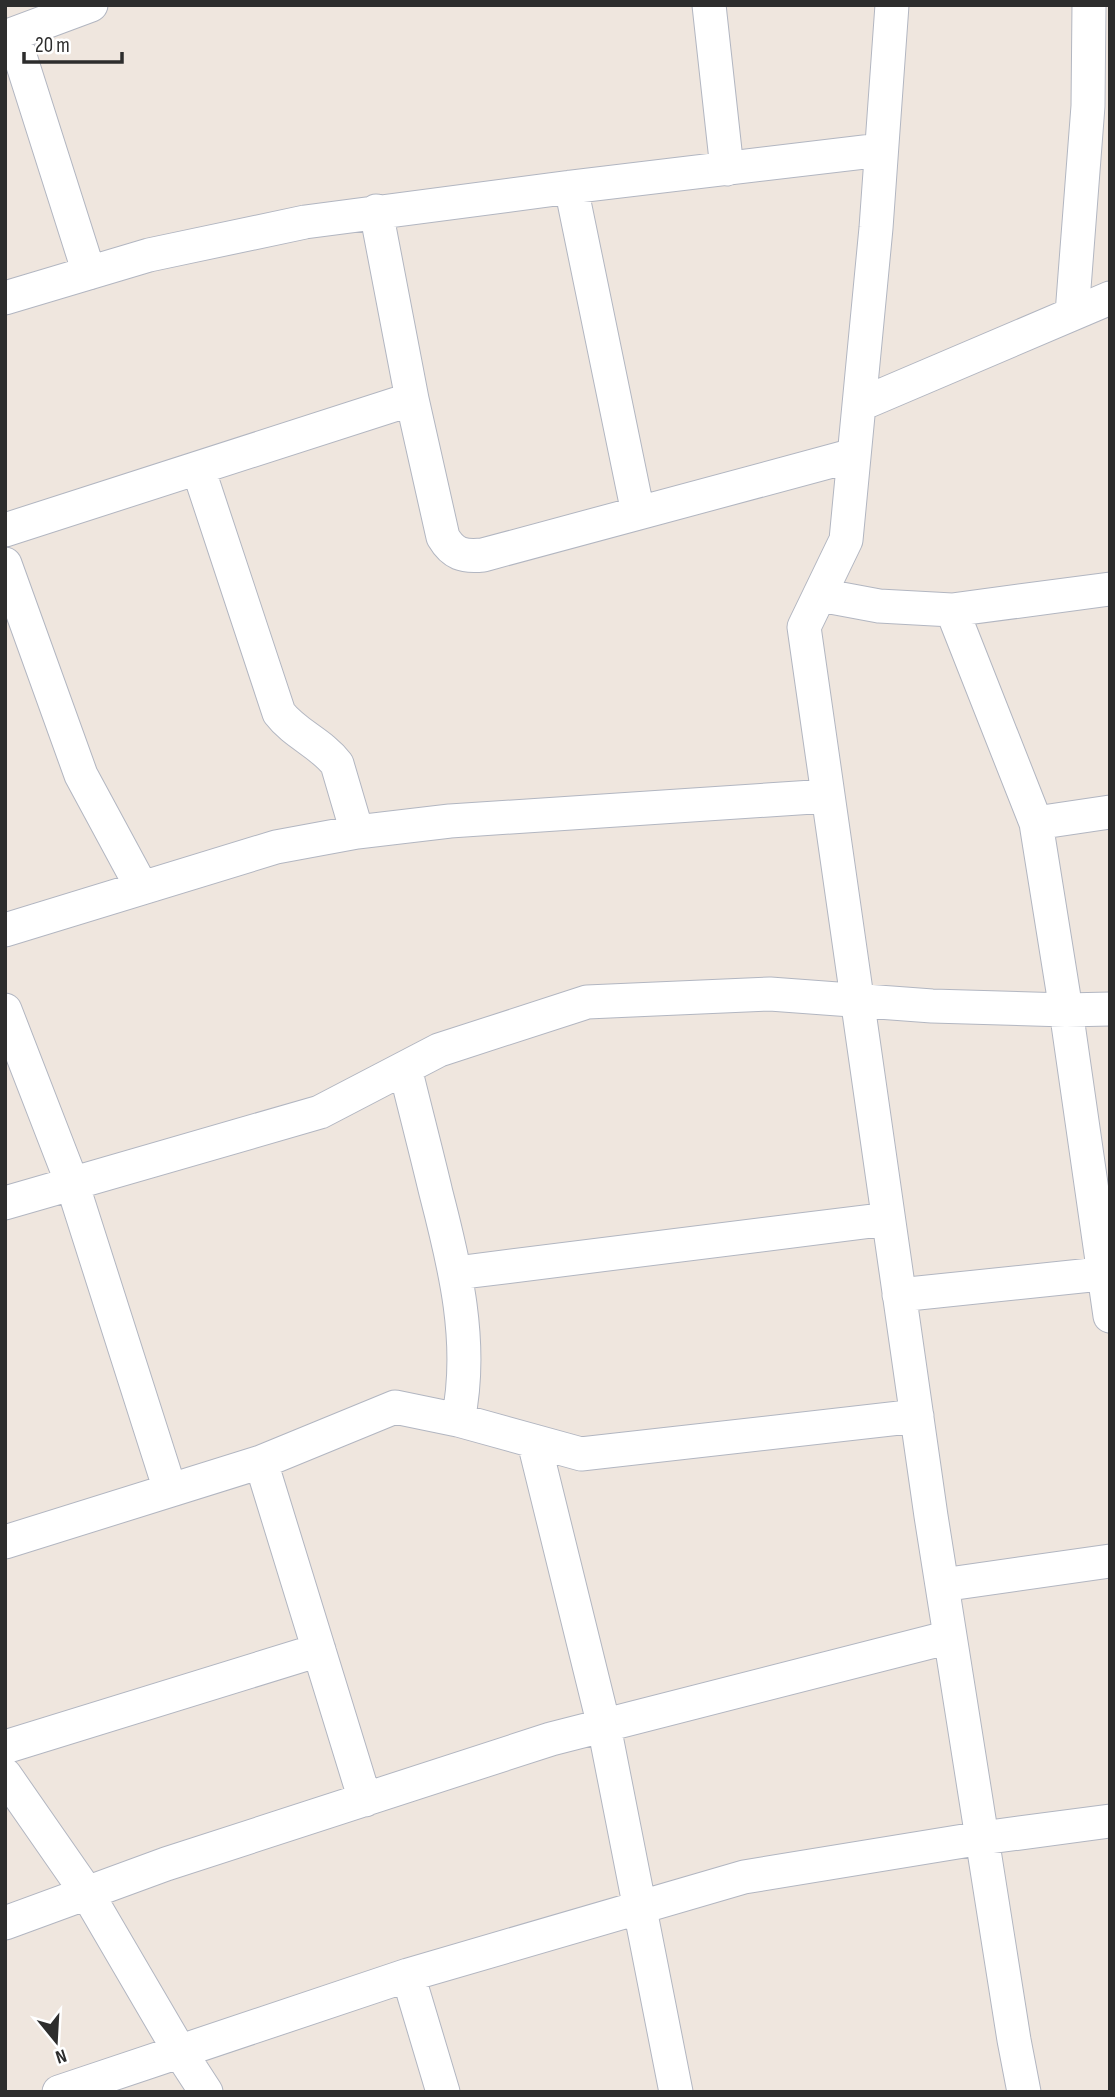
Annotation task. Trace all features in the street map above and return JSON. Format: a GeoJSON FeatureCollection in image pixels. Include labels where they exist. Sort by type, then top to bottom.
{"type":"FeatureCollection","features":[{"type":"Feature","properties":{"kind":"street"},"geometry":{"type":"LineString","coordinates":[[89,273],[9,36],[91,5]]}},
{"type":"Feature","properties":{"kind":"street"},"geometry":{"type":"LineString","coordinates":[[709,5],[727,169]]}},
{"type":"Feature","properties":{"kind":"street"},"geometry":{"type":"LineString","coordinates":[[892,5],[846,540],[804,627],[942,1586],[1024,2092]]}},
{"type":"Feature","properties":{"kind":"street"},"geometry":{"type":"LineString","coordinates":[[1072,314],[1099,101],[1089,5]]}},
{"type":"Feature","properties":{"kind":"street"},"geometry":{"type":"LineString","coordinates":[[5,298],[149,255],[305,222],[376,211],[881,150]]}},
{"type":"Feature","properties":{"kind":"street"},"geometry":{"type":"LineString","coordinates":[[572,187],[638,513]]}},
{"type":"Feature","properties":{"kind":"street"},"geometry":{"type":"LineString","coordinates":[[376,211],[412,399],[443,537],[450,549],[460,555],[483,555],[854,455]]}},
{"type":"Feature","properties":{"kind":"street"},"geometry":{"type":"LineString","coordinates":[[859,405],[1110,298]]}},
{"type":"Feature","properties":{"kind":"street"},"geometry":{"type":"LineString","coordinates":[[5,530],[412,399]]}},
{"type":"Feature","properties":{"kind":"street"},"geometry":{"type":"LineString","coordinates":[[198,468],[279,713],[286,722],[319,744],[337,764],[357,832]]}},
{"type":"Feature","properties":{"kind":"street"},"geometry":{"type":"LineString","coordinates":[[5,564],[81,775],[142,888]]}},
{"type":"Feature","properties":{"kind":"street"},"geometry":{"type":"LineString","coordinates":[[820,595],[879,607],[952,610],[1110,589]]}},
{"type":"Feature","properties":{"kind":"street"},"geometry":{"type":"LineString","coordinates":[[952,610],[1036,823],[1106,1273],[1110,1317]]}},
{"type":"Feature","properties":{"kind":"street"},"geometry":{"type":"LineString","coordinates":[[5,930],[276,847],[357,832],[450,821],[828,796]]}},
{"type":"Feature","properties":{"kind":"street"},"geometry":{"type":"LineString","coordinates":[[1036,823],[1110,812]]}},
{"type":"Feature","properties":{"kind":"street"},"geometry":{"type":"LineString","coordinates":[[5,1203],[320,1112],[439,1050],[587,1002],[770,994],[858,1002],[1066,1010],[1110,1009]]}},
{"type":"Feature","properties":{"kind":"street"},"geometry":{"type":"LineString","coordinates":[[5,1010],[72,1183],[170,1490]]}},
{"type":"Feature","properties":{"kind":"street"},"geometry":{"type":"LineString","coordinates":[[405,1068],[456,1273],[465,1390],[458,1420]]}},
{"type":"Feature","properties":{"kind":"street"},"geometry":{"type":"LineString","coordinates":[[456,1273],[888,1219]]}},
{"type":"Feature","properties":{"kind":"street"},"geometry":{"type":"LineString","coordinates":[[899,1295],[1106,1273]]}},
{"type":"Feature","properties":{"kind":"street"},"geometry":{"type":"LineString","coordinates":[[5,1542],[261,1462],[395,1407],[458,1420],[581,1454],[917,1416]]}},
{"type":"Feature","properties":{"kind":"street"},"geometry":{"type":"LineString","coordinates":[[534,1442],[604,1726],[676,2092]]}},
{"type":"Feature","properties":{"kind":"street"},"geometry":{"type":"LineString","coordinates":[[261,1462],[365,1800]]}},
{"type":"Feature","properties":{"kind":"street"},"geometry":{"type":"LineString","coordinates":[[942,1586],[1110,1561]]}},
{"type":"Feature","properties":{"kind":"street"},"geometry":{"type":"LineString","coordinates":[[5,1923],[166,1864],[551,1739],[950,1637]]}},
{"type":"Feature","properties":{"kind":"street"},"geometry":{"type":"LineString","coordinates":[[5,1747],[319,1650]]}},
{"type":"Feature","properties":{"kind":"street"},"geometry":{"type":"LineString","coordinates":[[5,1775],[88,1893],[206,2092]]}},
{"type":"Feature","properties":{"kind":"street"},"geometry":{"type":"LineString","coordinates":[[59,2092],[408,1975],[744,1877],[982,1838],[1110,1821]]}},
{"type":"Feature","properties":{"kind":"street"},"geometry":{"type":"LineString","coordinates":[[408,1975],[443,2092]]}}]}
